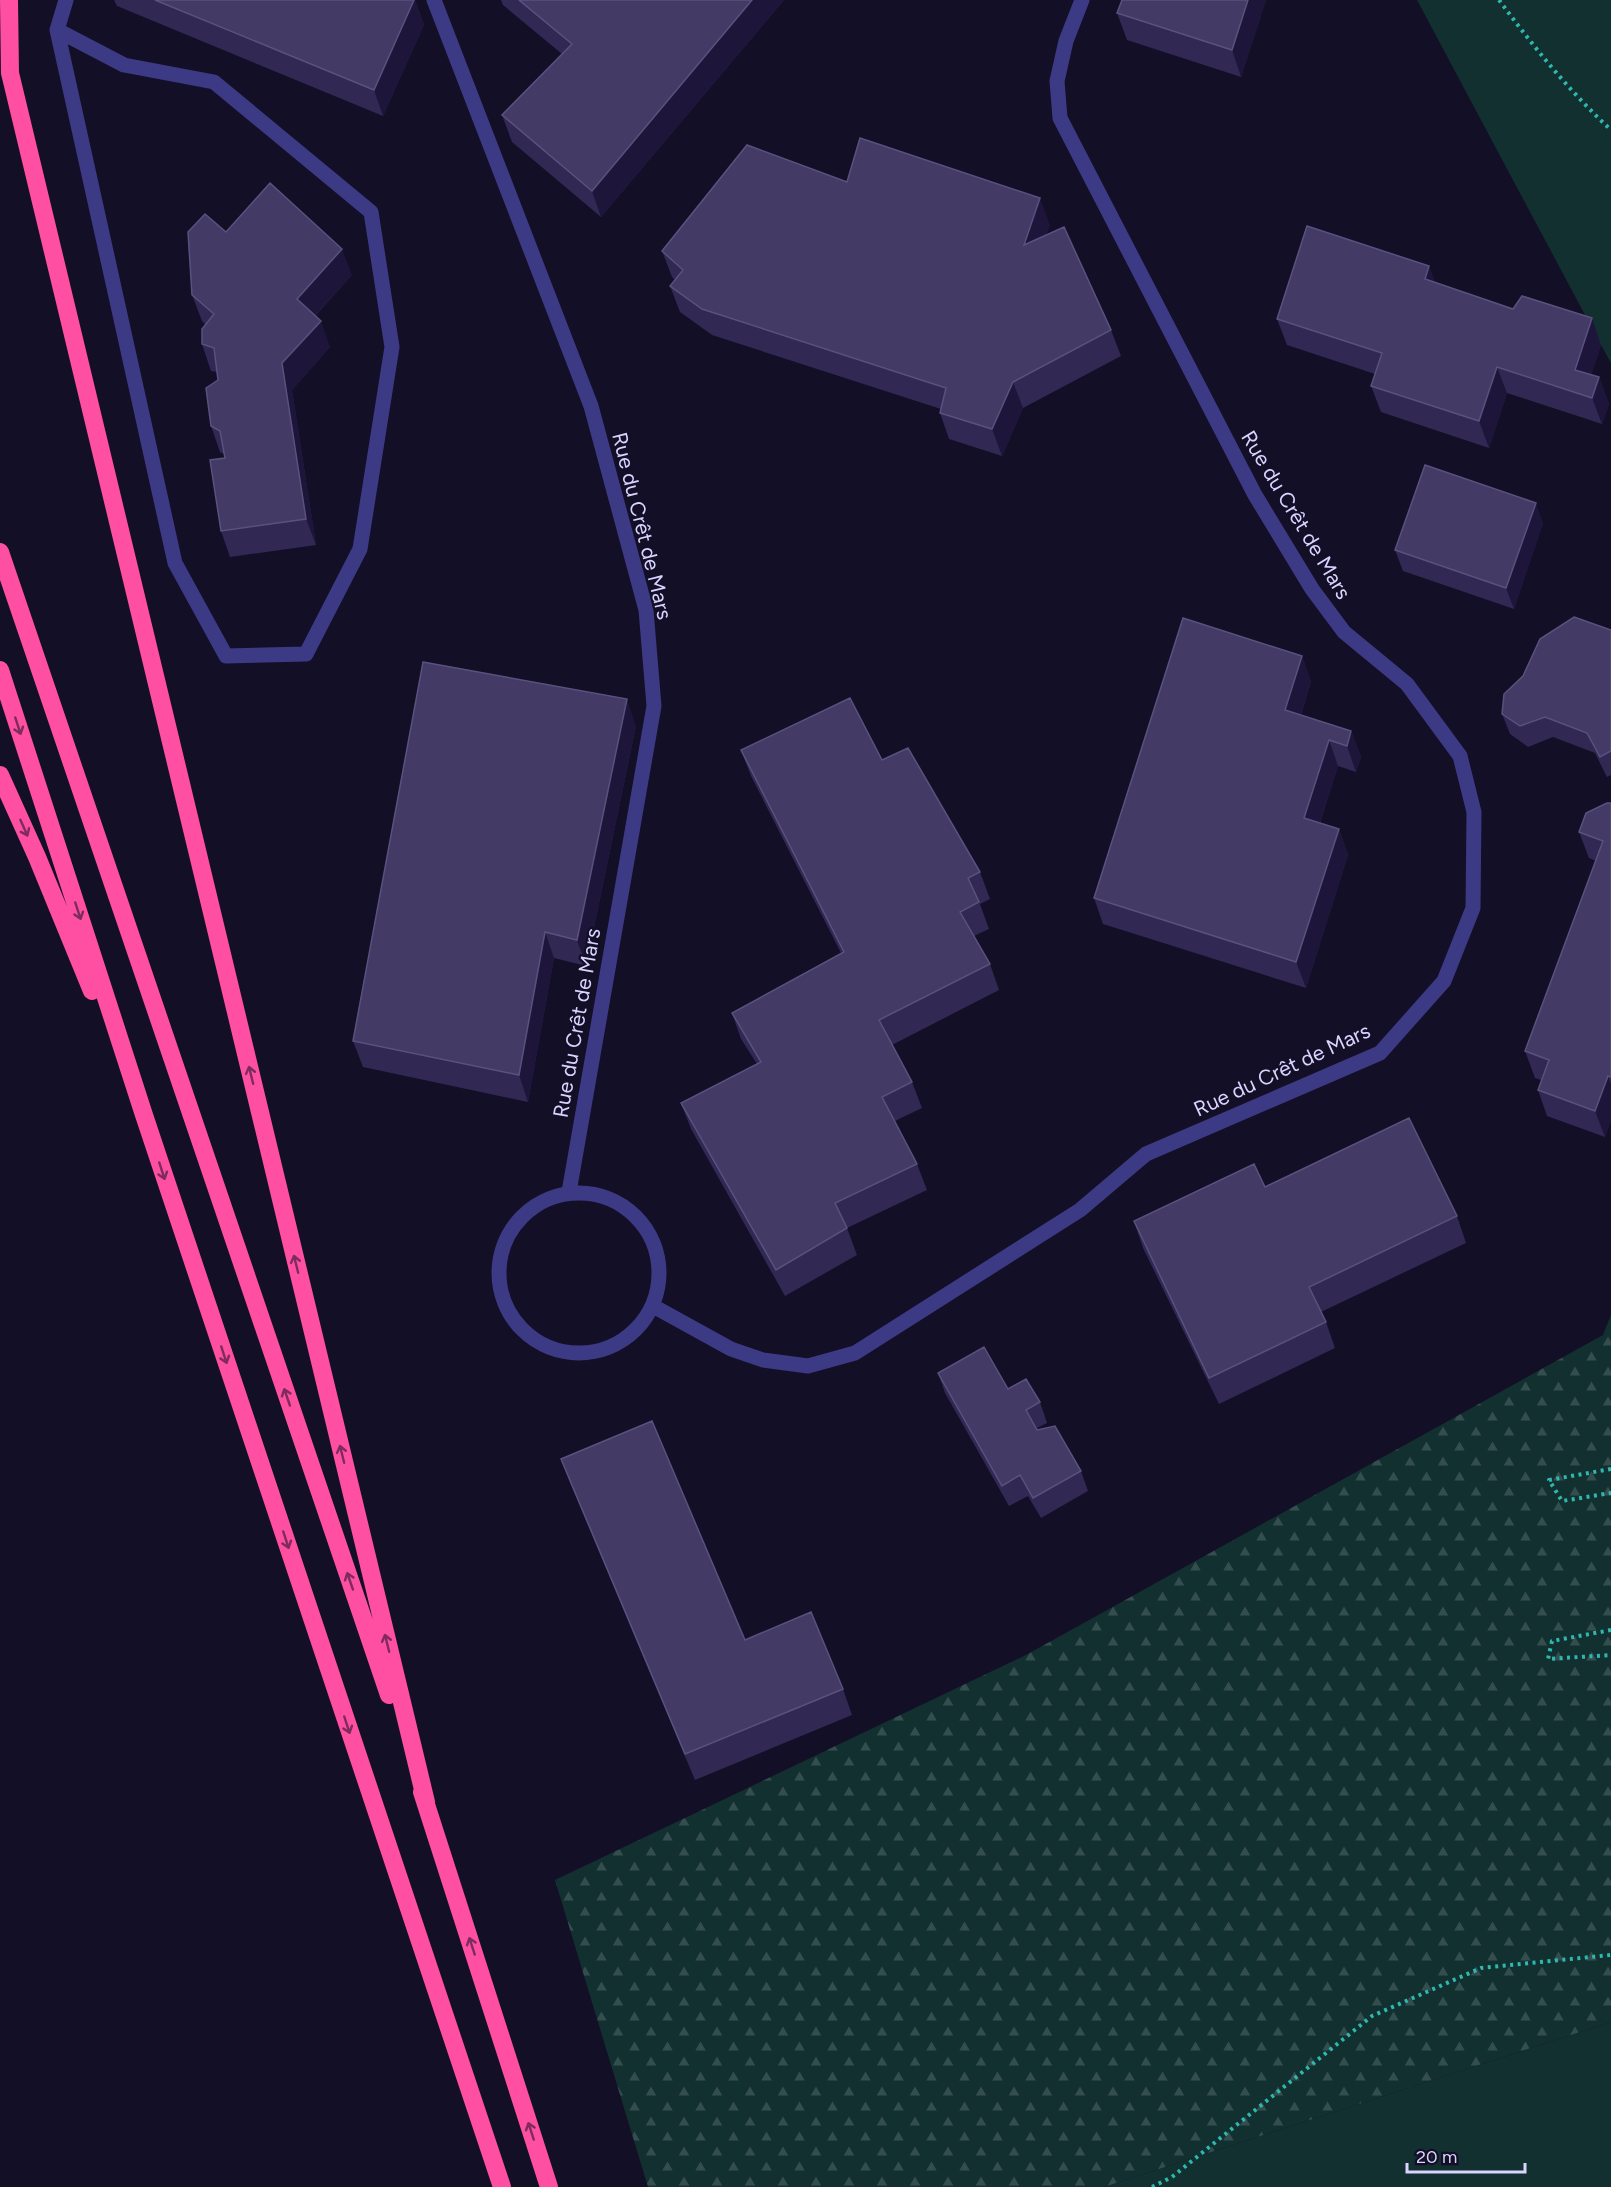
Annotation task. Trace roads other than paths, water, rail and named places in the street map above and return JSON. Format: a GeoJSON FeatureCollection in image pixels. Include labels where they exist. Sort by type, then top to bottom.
{"type":"FeatureCollection","features":[{"type":"Feature","properties":{"kind":"highway"},"geometry":{"type":"LineString","coordinates":[[9,0],[12,84],[426,1802]]}},
{"type":"Feature","properties":{"kind":"highway"},"geometry":{"type":"LineString","coordinates":[[0,552],[426,1802],[549,2187]]}},
{"type":"Feature","properties":{"kind":"highway"},"geometry":{"type":"LineString","coordinates":[[0,670],[144,1115],[502,2187]]}},
{"type":"Feature","properties":{"kind":"highway"},"geometry":{"type":"LineString","coordinates":[[0,775],[37,857],[144,1115]]}},
{"type":"Feature","properties":{"kind":"lane"},"geometry":{"type":"LineString","coordinates":[[57,30],[124,65],[214,82],[371,212],[392,347],[360,549],[306,654],[225,656],[175,563],[57,30],[66,0]]}},
{"type":"Feature","properties":{"kind":"lane","name":"Rue du Crêt de Mars"},"geometry":{"type":"LineString","coordinates":[[434,0],[591,406],[646,610],[654,706],[569,1192]]}},
{"type":"Feature","properties":{"kind":"lane","name":"Rue du Crêt de Mars"},"geometry":{"type":"LineString","coordinates":[[653,1306],[731,1349],[763,1359],[808,1366],[855,1353],[1080,1210],[1146,1154],[1380,1053],[1444,981],[1473,908],[1474,812],[1460,756],[1407,684],[1344,632],[1312,589],[1254,495],[1060,118],[1057,81],[1066,41],[1082,0]]}},
{"type":"Feature","properties":{"kind":"lane"},"geometry":{"type":"LineString","coordinates":[[569,1192],[612,1198],[644,1224],[660,1264],[653,1306],[627,1338],[588,1354],[546,1347],[513,1321],[498,1281],[504,1239],[530,1207],[569,1192]]}}]}
